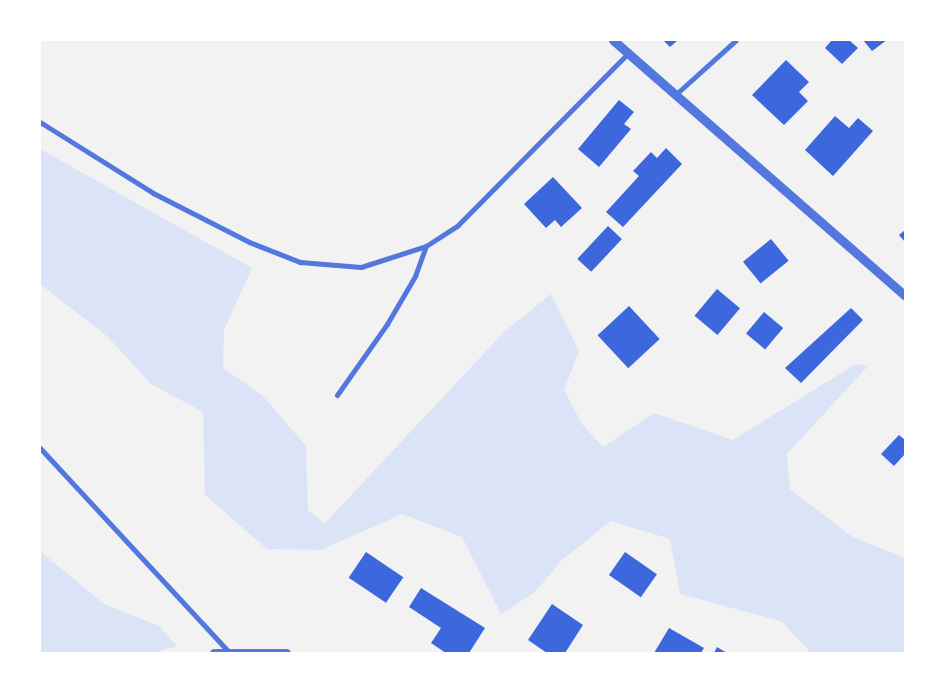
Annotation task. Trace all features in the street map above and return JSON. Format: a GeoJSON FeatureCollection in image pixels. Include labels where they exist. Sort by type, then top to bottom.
{"type":"FeatureCollection","features":[{"type":"Feature","properties":{"kind":"street"},"geometry":{"type":"LineString","coordinates":[[613,40],[905,296]]}},
{"type":"Feature","properties":{"kind":"street"},"geometry":{"type":"LineString","coordinates":[[676,95],[736,40]]}},
{"type":"Feature","properties":{"kind":"street"},"geometry":{"type":"LineString","coordinates":[[40,122],[153,193],[249,242],[300,262],[361,267],[426,246],[471,213],[628,53]]}},
{"type":"Feature","properties":{"kind":"street"},"geometry":{"type":"LineString","coordinates":[[337,395],[387,324],[415,276],[426,246]]}},
{"type":"Feature","properties":{"kind":"street"},"geometry":{"type":"LineString","coordinates":[[40,448],[228,651]]}},
{"type":"Feature","properties":{"kind":"street"},"geometry":{"type":"LineString","coordinates":[[214,653],[228,651],[286,653]]}},
{"type":"Feature","properties":{"kind":"shaded area"},"geometry":{"type":"Polygon","coordinates":[[[40,149],[252,268],[224,330],[223,368],[262,395],[306,446],[308,510],[325,523],[504,332],[551,294],[579,351],[564,390],[582,424],[603,447],[654,413],[733,440],[856,364],[868,366],[787,454],[790,489],[851,536],[905,558],[905,653],[811,653],[781,621],[680,594],[670,539],[611,521],[562,560],[535,592],[501,614],[462,537],[402,514],[321,550],[267,549],[205,495],[203,412],[151,384],[108,337],[40,284],[40,149]]]}},
{"type":"Feature","properties":{"kind":"shaded area"},"geometry":{"type":"Polygon","coordinates":[[[40,551],[104,604],[159,626],[177,646],[153,653],[40,653],[40,551]]]}},
{"type":"Feature","properties":{"kind":"building"},"geometry":{"type":"Polygon","coordinates":[[[663,40],[678,40],[670,47],[663,40]]]}},
{"type":"Feature","properties":{"kind":"building"},"geometry":{"type":"Polygon","coordinates":[[[832,40],[849,40],[858,48],[842,64],[825,48],[832,40]]]}},
{"type":"Feature","properties":{"kind":"building"},"geometry":{"type":"Polygon","coordinates":[[[863,40],[887,40],[872,51],[863,40]]]}},
{"type":"Feature","properties":{"kind":"building"},"geometry":{"type":"Polygon","coordinates":[[[786,60],[809,82],[799,92],[808,101],[784,125],[752,95],[786,60]]]}},
{"type":"Feature","properties":{"kind":"building"},"geometry":{"type":"Polygon","coordinates":[[[619,100],[634,112],[624,124],[631,129],[599,167],[578,149],[619,100]]]}},
{"type":"Feature","properties":{"kind":"building"},"geometry":{"type":"Polygon","coordinates":[[[835,116],[849,128],[858,118],[873,131],[833,176],[805,150],[835,116]]]}},
{"type":"Feature","properties":{"kind":"building"},"geometry":{"type":"Polygon","coordinates":[[[666,148],[682,164],[623,227],[606,212],[639,176],[633,171],[651,152],[657,158],[666,148]]]}},
{"type":"Feature","properties":{"kind":"building"},"geometry":{"type":"Polygon","coordinates":[[[553,177],[582,208],[561,227],[555,220],[546,228],[524,204],[553,177]]]}},
{"type":"Feature","properties":{"kind":"building"},"geometry":{"type":"Polygon","coordinates":[[[608,226],[622,239],[591,272],[577,259],[608,226]]]}},
{"type":"Feature","properties":{"kind":"building"},"geometry":{"type":"Polygon","coordinates":[[[905,230],[905,242],[899,235],[905,230]]]}},
{"type":"Feature","properties":{"kind":"building"},"geometry":{"type":"Polygon","coordinates":[[[771,239],[789,261],[761,283],[743,262],[771,239]]]}},
{"type":"Feature","properties":{"kind":"building"},"geometry":{"type":"Polygon","coordinates":[[[717,289],[740,308],[717,335],[695,316],[717,289]]]}},
{"type":"Feature","properties":{"kind":"building"},"geometry":{"type":"Polygon","coordinates":[[[629,306],[660,339],[628,368],[598,335],[629,306]]]}},
{"type":"Feature","properties":{"kind":"building"},"geometry":{"type":"Polygon","coordinates":[[[851,308],[863,320],[801,383],[785,368],[851,308]]]}},
{"type":"Feature","properties":{"kind":"building"},"geometry":{"type":"Polygon","coordinates":[[[764,312],[783,328],[765,350],[746,333],[764,312]]]}},
{"type":"Feature","properties":{"kind":"building"},"geometry":{"type":"Polygon","coordinates":[[[899,435],[905,440],[905,454],[894,466],[881,454],[899,435]]]}},
{"type":"Feature","properties":{"kind":"building"},"geometry":{"type":"Polygon","coordinates":[[[366,552],[403,577],[386,603],[349,578],[366,552]]]}},
{"type":"Feature","properties":{"kind":"building"},"geometry":{"type":"Polygon","coordinates":[[[625,552],[657,574],[641,597],[609,575],[625,552]]]}},
{"type":"Feature","properties":{"kind":"building"},"geometry":{"type":"Polygon","coordinates":[[[421,588],[485,628],[469,653],[446,653],[431,643],[441,628],[409,607],[421,588]]]}},
{"type":"Feature","properties":{"kind":"building"},"geometry":{"type":"Polygon","coordinates":[[[552,604],[583,625],[565,653],[547,653],[528,640],[552,604]]]}},
{"type":"Feature","properties":{"kind":"building"},"geometry":{"type":"Polygon","coordinates":[[[669,628],[704,648],[701,653],[654,653],[669,628]]]}},
{"type":"Feature","properties":{"kind":"building"},"geometry":{"type":"Polygon","coordinates":[[[717,647],[727,653],[714,653],[717,647]]]}}]}
